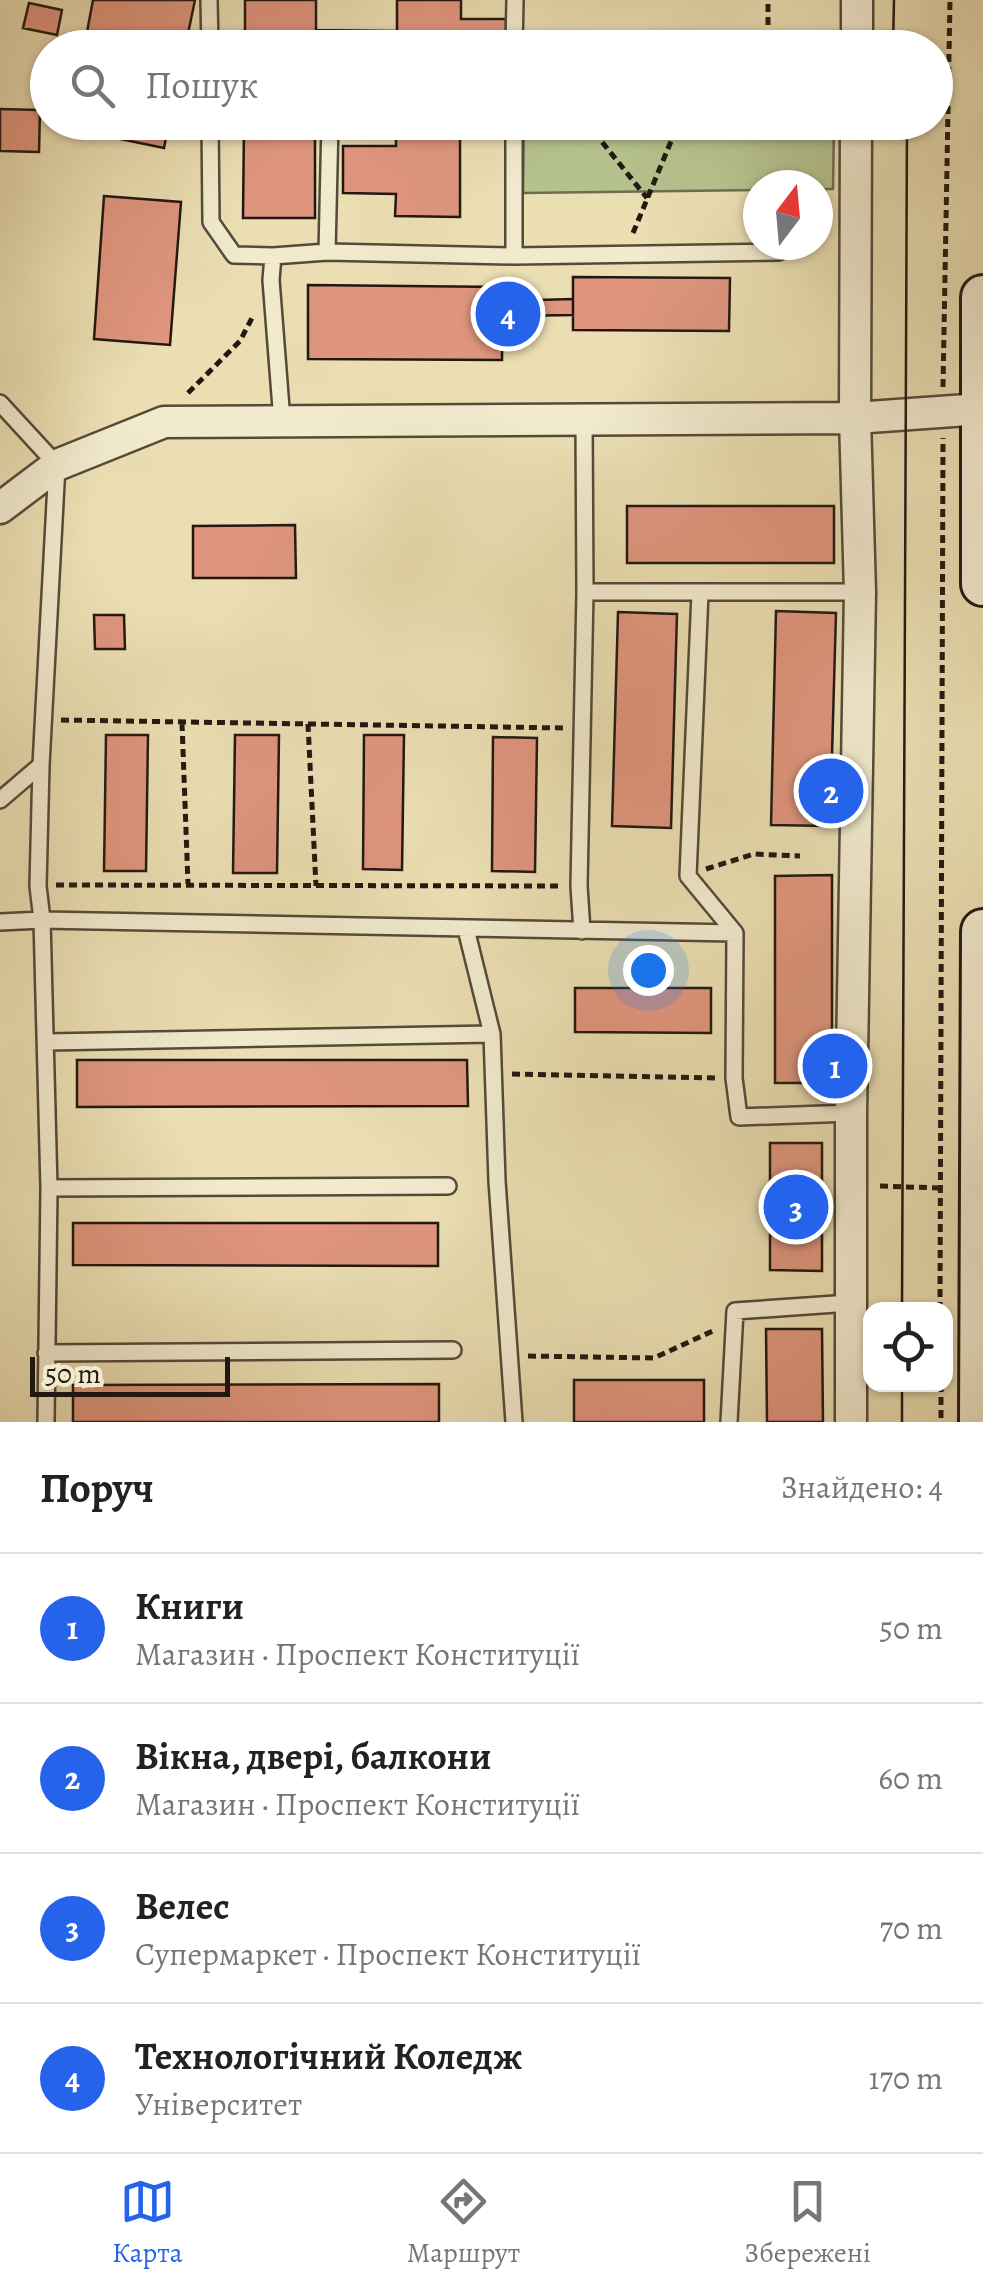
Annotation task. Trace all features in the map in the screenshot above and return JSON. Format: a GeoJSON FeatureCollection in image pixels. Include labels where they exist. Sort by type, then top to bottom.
{"type":"FeatureCollection","features":[{"type":"Feature","properties":{"kind":"street"},"geometry":{"type":"LineString","coordinates":[[857,0],[857,30]]}},
{"type":"Feature","properties":{"kind":"street"},"geometry":{"type":"LineString","coordinates":[[851,1422],[851,1112],[860,592],[855,418],[856,140]]}},
{"type":"Feature","properties":{"kind":"street"},"geometry":{"type":"LineString","coordinates":[[983,296],[962,410],[983,584]]}},
{"type":"Feature","properties":{"kind":"street"},"geometry":{"type":"LineString","coordinates":[[0,508],[57,465],[164,422],[855,418],[962,410]]}},
{"type":"Feature","properties":{"kind":"street"},"geometry":{"type":"LineString","coordinates":[[981,1422],[968,1314],[980,1188],[983,931]]}},
{"type":"Feature","properties":{"kind":"lane"},"geometry":{"type":"LineString","coordinates":[[209,0],[210,30]]}},
{"type":"Feature","properties":{"kind":"lane"},"geometry":{"type":"LineString","coordinates":[[514,30],[515,0]]}},
{"type":"Feature","properties":{"kind":"lane"},"geometry":{"type":"LineString","coordinates":[[210,140],[211,222],[234,254],[743,253]]}},
{"type":"Feature","properties":{"kind":"lane"},"geometry":{"type":"LineString","coordinates":[[327,252],[330,140]]}},
{"type":"Feature","properties":{"kind":"lane"},"geometry":{"type":"LineString","coordinates":[[514,140],[514,256]]}},
{"type":"Feature","properties":{"kind":"lane"},"geometry":{"type":"LineString","coordinates":[[273,256],[271,280],[282,421]]}},
{"type":"Feature","properties":{"kind":"lane"},"geometry":{"type":"LineString","coordinates":[[0,403],[57,465],[38,886],[46,1042],[46,1422]]}},
{"type":"Feature","properties":{"kind":"lane"},"geometry":{"type":"LineString","coordinates":[[582,931],[579,886],[584,422]]}},
{"type":"Feature","properties":{"kind":"lane"},"geometry":{"type":"LineString","coordinates":[[585,592],[860,592]]}},
{"type":"Feature","properties":{"kind":"lane"},"geometry":{"type":"LineString","coordinates":[[700,593],[688,876],[735,932],[734,1078],[739,1116],[851,1112]]}},
{"type":"Feature","properties":{"kind":"lane"},"geometry":{"type":"LineString","coordinates":[[0,800],[41,765]]}},
{"type":"Feature","properties":{"kind":"lane"},"geometry":{"type":"LineString","coordinates":[[0,922],[735,932]]}},
{"type":"Feature","properties":{"kind":"lane"},"geometry":{"type":"LineString","coordinates":[[466,929],[492,1034],[497,1181],[514,1422]]}},
{"type":"Feature","properties":{"kind":"lane"},"geometry":{"type":"LineString","coordinates":[[46,1042],[492,1034]]}},
{"type":"Feature","properties":{"kind":"lane"},"geometry":{"type":"LineString","coordinates":[[48,1188],[448,1186]]}},
{"type":"Feature","properties":{"kind":"lane"},"geometry":{"type":"LineString","coordinates":[[729,1422],[735,1311],[850,1303]]}},
{"type":"Feature","properties":{"kind":"lane"},"geometry":{"type":"LineString","coordinates":[[46,1353],[453,1350]]}},
{"type":"Feature","properties":{"kind":"path"},"geometry":{"type":"LineString","coordinates":[[768,0],[768,30]]}},
{"type":"Feature","properties":{"kind":"path"},"geometry":{"type":"LineString","coordinates":[[950,0],[951,30]]}},
{"type":"Feature","properties":{"kind":"path"},"geometry":{"type":"LineString","coordinates":[[953,102],[962,410],[938,1188],[968,1314]]}},
{"type":"Feature","properties":{"kind":"path"},"geometry":{"type":"LineString","coordinates":[[601,140],[648,198]]}},
{"type":"Feature","properties":{"kind":"path"},"geometry":{"type":"LineString","coordinates":[[624,255],[672,140]]}},
{"type":"Feature","properties":{"kind":"path"},"geometry":{"type":"LineString","coordinates":[[187,394],[240,341],[271,280]]}},
{"type":"Feature","properties":{"kind":"path"},"geometry":{"type":"LineString","coordinates":[[43,720],[580,729]]}},
{"type":"Feature","properties":{"kind":"path"},"geometry":{"type":"LineString","coordinates":[[182,722],[188,884]]}},
{"type":"Feature","properties":{"kind":"path"},"geometry":{"type":"LineString","coordinates":[[308,723],[316,886]]}},
{"type":"Feature","properties":{"kind":"path"},"geometry":{"type":"LineString","coordinates":[[688,876],[754,854],[800,856]]}},
{"type":"Feature","properties":{"kind":"path"},"geometry":{"type":"LineString","coordinates":[[38,886],[579,886]]}},
{"type":"Feature","properties":{"kind":"path"},"geometry":{"type":"LineString","coordinates":[[495,1074],[734,1078]]}},
{"type":"Feature","properties":{"kind":"path"},"geometry":{"type":"LineString","coordinates":[[852,1184],[980,1188]]}},
{"type":"Feature","properties":{"kind":"path"},"geometry":{"type":"LineString","coordinates":[[510,1357],[654,1358],[733,1322]]}},
{"type":"Feature","properties":{"kind":"path"},"geometry":{"type":"LineString","coordinates":[[941,1392],[942,1422]]}},
{"type":"Feature","properties":{"kind":"green space"},"geometry":{"type":"Polygon","coordinates":[[[524,140],[834,140],[833,189],[833,170],[743,170],[743,190],[523,193],[524,140]]]}},
{"type":"Feature","properties":{"kind":"building"},"geometry":{"type":"Polygon","coordinates":[[[93,0],[195,0],[189,30],[87,30],[93,0]]]}},
{"type":"Feature","properties":{"kind":"building"},"geometry":{"type":"Polygon","coordinates":[[[245,0],[316,0],[316,30],[245,30],[245,0]]]}},
{"type":"Feature","properties":{"kind":"building"},"geometry":{"type":"Polygon","coordinates":[[[397,0],[461,0],[461,19],[506,19],[506,30],[397,30],[397,0]]]}},
{"type":"Feature","properties":{"kind":"building"},"geometry":{"type":"Polygon","coordinates":[[[29,3],[62,10],[58,30],[23,28],[29,3]]]}},
{"type":"Feature","properties":{"kind":"building"},"geometry":{"type":"Polygon","coordinates":[[[0,109],[30,110],[30,140],[39,140],[39,152],[0,151],[0,109]]]}},
{"type":"Feature","properties":{"kind":"building"},"geometry":{"type":"Polygon","coordinates":[[[125,140],[166,140],[164,148],[125,140]]]}},
{"type":"Feature","properties":{"kind":"building"},"geometry":{"type":"Polygon","coordinates":[[[244,140],[315,140],[315,218],[243,218],[244,140]]]}},
{"type":"Feature","properties":{"kind":"building"},"geometry":{"type":"Polygon","coordinates":[[[396,140],[460,140],[460,217],[395,216],[396,194],[343,193],[343,146],[396,146],[396,140]]]}},
{"type":"Feature","properties":{"kind":"building"},"geometry":{"type":"Polygon","coordinates":[[[104,196],[181,202],[170,345],[94,339],[104,196]]]}},
{"type":"Feature","properties":{"kind":"building"},"geometry":{"type":"Polygon","coordinates":[[[573,277],[730,278],[729,331],[573,330],[573,277]]]}},
{"type":"Feature","properties":{"kind":"building"},"geometry":{"type":"Polygon","coordinates":[[[308,285],[503,287],[502,360],[308,359],[308,285]]]}},
{"type":"Feature","properties":{"kind":"building"},"geometry":{"type":"Polygon","coordinates":[[[573,299],[573,315],[502,316],[502,301],[573,299]]]}},
{"type":"Feature","properties":{"kind":"building"},"geometry":{"type":"Polygon","coordinates":[[[627,506],[834,506],[834,563],[627,563],[627,506]]]}},
{"type":"Feature","properties":{"kind":"building"},"geometry":{"type":"Polygon","coordinates":[[[295,525],[296,578],[193,578],[193,526],[295,525]]]}},
{"type":"Feature","properties":{"kind":"building"},"geometry":{"type":"Polygon","coordinates":[[[776,611],[836,613],[830,826],[771,825],[776,611]]]}},
{"type":"Feature","properties":{"kind":"building"},"geometry":{"type":"Polygon","coordinates":[[[618,612],[677,614],[671,828],[612,826],[618,612]]]}},
{"type":"Feature","properties":{"kind":"building"},"geometry":{"type":"Polygon","coordinates":[[[94,615],[124,615],[125,649],[95,649],[94,615]]]}},
{"type":"Feature","properties":{"kind":"building"},"geometry":{"type":"Polygon","coordinates":[[[106,735],[148,735],[146,871],[104,871],[106,735]]]}},
{"type":"Feature","properties":{"kind":"building"},"geometry":{"type":"Polygon","coordinates":[[[235,735],[279,735],[277,873],[233,873],[235,735]]]}},
{"type":"Feature","properties":{"kind":"building"},"geometry":{"type":"Polygon","coordinates":[[[364,735],[404,735],[402,870],[363,869],[364,735]]]}},
{"type":"Feature","properties":{"kind":"building"},"geometry":{"type":"Polygon","coordinates":[[[493,737],[537,738],[535,872],[492,871],[493,737]]]}},
{"type":"Feature","properties":{"kind":"building"},"geometry":{"type":"Polygon","coordinates":[[[832,875],[832,1083],[775,1083],[775,876],[832,875]]]}},
{"type":"Feature","properties":{"kind":"building"},"geometry":{"type":"Polygon","coordinates":[[[575,988],[711,988],[711,1033],[575,1032],[575,988]]]}},
{"type":"Feature","properties":{"kind":"building"},"geometry":{"type":"Polygon","coordinates":[[[77,1060],[467,1060],[468,1106],[77,1107],[77,1060]]]}},
{"type":"Feature","properties":{"kind":"building"},"geometry":{"type":"Polygon","coordinates":[[[770,1143],[822,1143],[822,1271],[770,1270],[770,1143]]]}},
{"type":"Feature","properties":{"kind":"building"},"geometry":{"type":"Polygon","coordinates":[[[73,1223],[438,1223],[438,1266],[73,1265],[73,1223]]]}},
{"type":"Feature","properties":{"kind":"building"},"geometry":{"type":"Polygon","coordinates":[[[766,1329],[822,1329],[823,1422],[767,1422],[766,1329]]]}},
{"type":"Feature","properties":{"kind":"building"},"geometry":{"type":"Polygon","coordinates":[[[574,1380],[704,1380],[704,1422],[574,1422],[574,1380]]]}},
{"type":"Feature","properties":{"kind":"building"},"geometry":{"type":"Polygon","coordinates":[[[439,1384],[439,1422],[73,1422],[73,1385],[439,1384]]]}},
{"type":"Feature","properties":{"kind":"tram line"},"geometry":{"type":"LineString","coordinates":[[893,30],[894,0]]}},
{"type":"Feature","properties":{"kind":"tram line"},"geometry":{"type":"LineString","coordinates":[[902,1302],[907,140]]}},
{"type":"Feature","properties":{"kind":"tram line"},"geometry":{"type":"LineString","coordinates":[[902,1392],[902,1422]]}},
{"type":"Feature","properties":{"kind":"place","name":"Технологічний Коледж"},"geometry":{"type":"Point","coordinates":[508,314]}},
{"type":"Feature","properties":{"kind":"place","name":"Вікна, двері, балкони"},"geometry":{"type":"Point","coordinates":[831,791]}},
{"type":"Feature","properties":{"kind":"place","name":"Книги"},"geometry":{"type":"Point","coordinates":[835,1066]}},
{"type":"Feature","properties":{"kind":"place","name":"Велес"},"geometry":{"type":"Point","coordinates":[796,1207]}}]}
